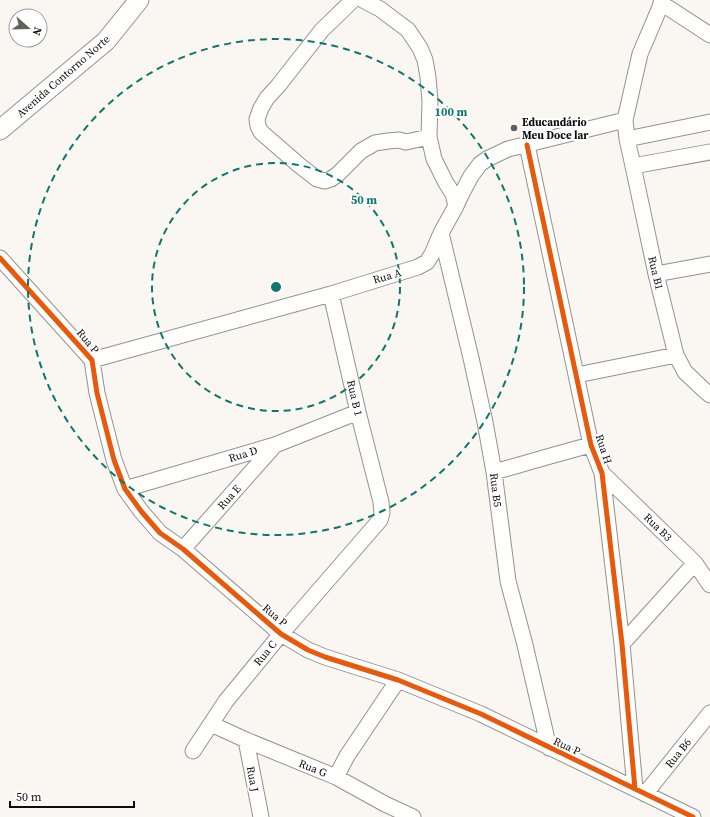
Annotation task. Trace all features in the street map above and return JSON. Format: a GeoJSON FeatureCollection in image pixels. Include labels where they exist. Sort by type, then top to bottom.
{"type":"FeatureCollection","features":[{"type":"Feature","properties":{"kind":"street","name":"Avenida Contorno Norte"},"geometry":{"type":"LineString","coordinates":[[0,130],[106,41],[139,0]]}},
{"type":"Feature","properties":{"kind":"street"},"geometry":{"type":"LineString","coordinates":[[353,0],[322,30],[267,98],[257,119],[258,126],[262,132],[299,165],[317,178],[324,181],[331,179],[338,174],[361,151],[376,143],[399,140],[406,142],[429,137]]}},
{"type":"Feature","properties":{"kind":"street"},"geometry":{"type":"LineString","coordinates":[[363,0],[380,9],[408,30],[420,48],[425,60],[428,77],[430,101],[429,137],[434,159],[453,194],[456,206]]}},
{"type":"Feature","properties":{"kind":"street"},"geometry":{"type":"LineString","coordinates":[[662,2],[710,35]]}},
{"type":"Feature","properties":{"kind":"street","name":"Rua B1"},"geometry":{"type":"LineString","coordinates":[[662,2],[640,54],[625,120],[627,139],[656,274],[676,355],[685,372],[708,391]]}},
{"type":"Feature","properties":{"kind":"street","name":"Rua A"},"geometry":{"type":"LineString","coordinates":[[92,360],[331,294],[418,267],[427,262],[432,254],[441,233],[471,176],[480,164],[508,149],[625,120]]}},
{"type":"Feature","properties":{"kind":"street"},"geometry":{"type":"LineString","coordinates":[[627,139],[710,122]]}},
{"type":"Feature","properties":{"kind":"street","name":"Rua H"},"geometry":{"type":"LineString","coordinates":[[527,145],[591,445],[602,473],[640,791]]}},
{"type":"Feature","properties":{"kind":"street"},"geometry":{"type":"LineString","coordinates":[[633,166],[710,152]]}},
{"type":"Feature","properties":{"kind":"street","name":"Rua B5"},"geometry":{"type":"LineString","coordinates":[[441,233],[471,358],[494,472],[508,581],[549,748]]}},
{"type":"Feature","properties":{"kind":"street","name":"Rua P"},"geometry":{"type":"LineString","coordinates":[[0,258],[92,360],[97,393],[114,460],[125,489],[141,511],[160,533],[182,549],[281,634],[308,650],[325,657],[398,680],[481,714],[693,817]]}},
{"type":"Feature","properties":{"kind":"street"},"geometry":{"type":"LineString","coordinates":[[656,274],[710,264]]}},
{"type":"Feature","properties":{"kind":"street","name":"Rua B 1"},"geometry":{"type":"LineString","coordinates":[[331,294],[358,412],[381,502]]}},
{"type":"Feature","properties":{"kind":"street"},"geometry":{"type":"LineString","coordinates":[[577,375],[676,355]]}},
{"type":"Feature","properties":{"kind":"street","name":"Rua D"},"geometry":{"type":"LineString","coordinates":[[125,489],[275,445],[358,412]]}},
{"type":"Feature","properties":{"kind":"street","name":"Rua E"},"geometry":{"type":"LineString","coordinates":[[182,549],[275,445]]}},
{"type":"Feature","properties":{"kind":"street"},"geometry":{"type":"LineString","coordinates":[[494,472],[591,445]]}},
{"type":"Feature","properties":{"kind":"street","name":"Rua B3"},"geometry":{"type":"LineString","coordinates":[[602,473],[695,563],[710,585]]}},
{"type":"Feature","properties":{"kind":"street","name":"Rua C"},"geometry":{"type":"LineString","coordinates":[[193,751],[226,701],[281,634],[376,526],[382,514],[381,502]]}},
{"type":"Feature","properties":{"kind":"street"},"geometry":{"type":"LineString","coordinates":[[622,644],[695,563]]}},
{"type":"Feature","properties":{"kind":"street"},"geometry":{"type":"LineString","coordinates":[[336,777],[347,756],[398,680]]}},
{"type":"Feature","properties":{"kind":"street","name":"Rua B6"},"geometry":{"type":"LineString","coordinates":[[640,791],[710,713]]}},
{"type":"Feature","properties":{"kind":"street","name":"Rua G"},"geometry":{"type":"LineString","coordinates":[[211,724],[336,777],[387,810],[413,817]]}},
{"type":"Feature","properties":{"kind":"street","name":"Rua J"},"geometry":{"type":"LineString","coordinates":[[246,740],[260,817]]}},
{"type":"Feature","properties":{"kind":"cycle path"},"geometry":{"type":"LineString","coordinates":[[527,145],[591,445],[602,473],[622,644],[635,789]]}},
{"type":"Feature","properties":{"kind":"cycle path"},"geometry":{"type":"LineString","coordinates":[[0,258],[92,360],[97,393],[114,460],[125,489],[141,511],[160,533],[183,549],[281,634],[308,650],[325,657],[398,680],[481,714],[693,817]]}},
{"type":"Feature","properties":{"kind":"place","name":"Educandário Meu Doce lar"},"geometry":{"type":"Point","coordinates":[514,128]}}]}
